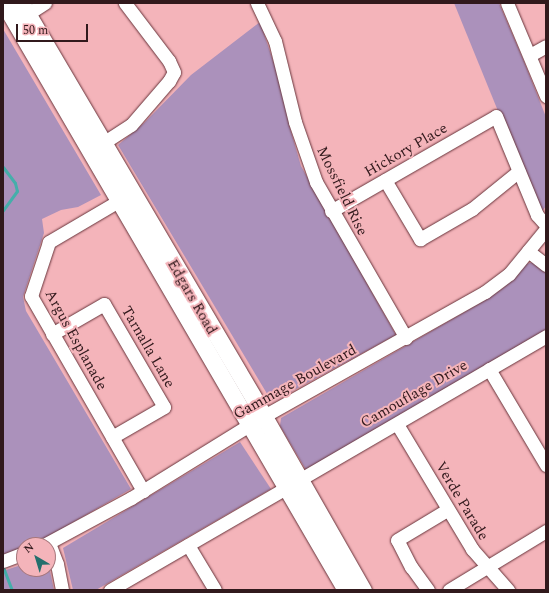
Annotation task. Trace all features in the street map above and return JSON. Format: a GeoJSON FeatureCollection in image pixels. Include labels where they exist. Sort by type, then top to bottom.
{"type":"FeatureCollection","features":[{"type":"Feature","properties":{"kind":"main road","name":"Edgars Road"},"geometry":{"type":"LineString","coordinates":[[4,3],[22,13],[103,144],[126,197]]}},
{"type":"Feature","properties":{"kind":"main road","name":"Edgars Road"},"geometry":{"type":"LineString","coordinates":[[22,13],[126,197],[257,421],[292,484],[346,590]]}},
{"type":"Feature","properties":{"kind":"main road","name":"Edgars Road"},"geometry":{"type":"LineString","coordinates":[[292,484],[363,590]]}},
{"type":"Feature","properties":{"kind":"street"},"geometry":{"type":"LineString","coordinates":[[22,13],[45,3]]}},
{"type":"Feature","properties":{"kind":"street"},"geometry":{"type":"LineString","coordinates":[[103,144],[130,126],[174,72],[169,61],[125,3]]}},
{"type":"Feature","properties":{"kind":"street","name":"Mossfield Rise"},"geometry":{"type":"LineString","coordinates":[[257,3],[279,53],[303,149],[331,211],[406,338]]}},
{"type":"Feature","properties":{"kind":"street"},"geometry":{"type":"LineString","coordinates":[[507,3],[546,96]]}},
{"type":"Feature","properties":{"kind":"street"},"geometry":{"type":"LineString","coordinates":[[530,55],[546,46]]}},
{"type":"Feature","properties":{"kind":"street","name":"Hickory Place"},"geometry":{"type":"LineString","coordinates":[[331,211],[496,116],[519,171]]}},
{"type":"Feature","properties":{"kind":"street"},"geometry":{"type":"LineString","coordinates":[[386,180],[420,239],[472,208],[519,171],[537,215],[546,225]]}},
{"type":"Feature","properties":{"kind":"street","name":"Argus Esplanade"},"geometry":{"type":"LineString","coordinates":[[126,197],[52,239],[45,247],[31,296],[143,491]]}},
{"type":"Feature","properties":{"kind":"street","name":"Gammage Boulevard"},"geometry":{"type":"LineString","coordinates":[[56,539],[143,491],[257,421],[406,338],[499,282],[528,252],[546,229]]}},
{"type":"Feature","properties":{"kind":"street"},"geometry":{"type":"LineString","coordinates":[[528,252],[546,265]]}},
{"type":"Feature","properties":{"kind":"street","name":"Tarnalla Lane"},"geometry":{"type":"LineString","coordinates":[[52,334],[104,304],[164,407],[112,437]]}},
{"type":"Feature","properties":{"kind":"street","name":"Camouflage Drive"},"geometry":{"type":"LineString","coordinates":[[110,590],[546,336]]}},
{"type":"Feature","properties":{"kind":"street"},"geometry":{"type":"LineString","coordinates":[[489,369],[546,465]]}},
{"type":"Feature","properties":{"kind":"street","name":"Verde Parade"},"geometry":{"type":"LineString","coordinates":[[397,424],[447,510],[485,566],[508,590]]}},
{"type":"Feature","properties":{"kind":"street"},"geometry":{"type":"LineString","coordinates":[[428,590],[411,567],[397,540],[447,510]]}},
{"type":"Feature","properties":{"kind":"street"},"geometry":{"type":"LineString","coordinates":[[449,590],[485,566],[546,531]]}},
{"type":"Feature","properties":{"kind":"street"},"geometry":{"type":"LineString","coordinates":[[188,545],[215,590]]}},
{"type":"Feature","properties":{"kind":"street"},"geometry":{"type":"LineString","coordinates":[[3,561],[16,556]]}},
{"type":"Feature","properties":{"kind":"street"},"geometry":{"type":"LineString","coordinates":[[56,562],[62,590]]}},
{"type":"Feature","properties":{"kind":"shaded area"},"geometry":{"type":"Polygon","coordinates":[[[454,3],[499,3],[523,59],[546,117],[546,206],[540,214],[454,3]]]}},
{"type":"Feature","properties":{"kind":"shaded area"},"geometry":{"type":"Polygon","coordinates":[[[260,22],[281,84],[290,128],[301,166],[396,335],[272,402],[118,145],[144,123],[191,75],[260,22]]]}},
{"type":"Feature","properties":{"kind":"shaded area"},"geometry":{"type":"Polygon","coordinates":[[[3,29],[101,195],[78,207],[61,210],[42,219],[44,233],[23,297],[26,311],[131,489],[48,537],[16,537],[16,550],[3,555],[3,29]]]}},
{"type":"Feature","properties":{"kind":"shaded area"},"geometry":{"type":"Polygon","coordinates":[[[534,262],[546,273],[546,332],[306,470],[280,426],[281,418],[487,299],[503,288],[526,264],[534,262]]]}},
{"type":"Feature","properties":{"kind":"shaded area"},"geometry":{"type":"Polygon","coordinates":[[[240,442],[271,489],[96,590],[73,590],[63,548],[240,442]]]}},
{"type":"Feature","properties":{"kind":"shaded area"},"geometry":{"type":"Polygon","coordinates":[[[16,567],[16,577],[51,577],[54,590],[3,590],[3,571],[16,567]]]}},
{"type":"Feature","properties":{"kind":"waterway"},"geometry":{"type":"LineString","coordinates":[[3,167],[15,183],[17,191],[3,210]]}},
{"type":"Feature","properties":{"kind":"waterway"},"geometry":{"type":"LineString","coordinates":[[3,567],[12,590]]}}]}
